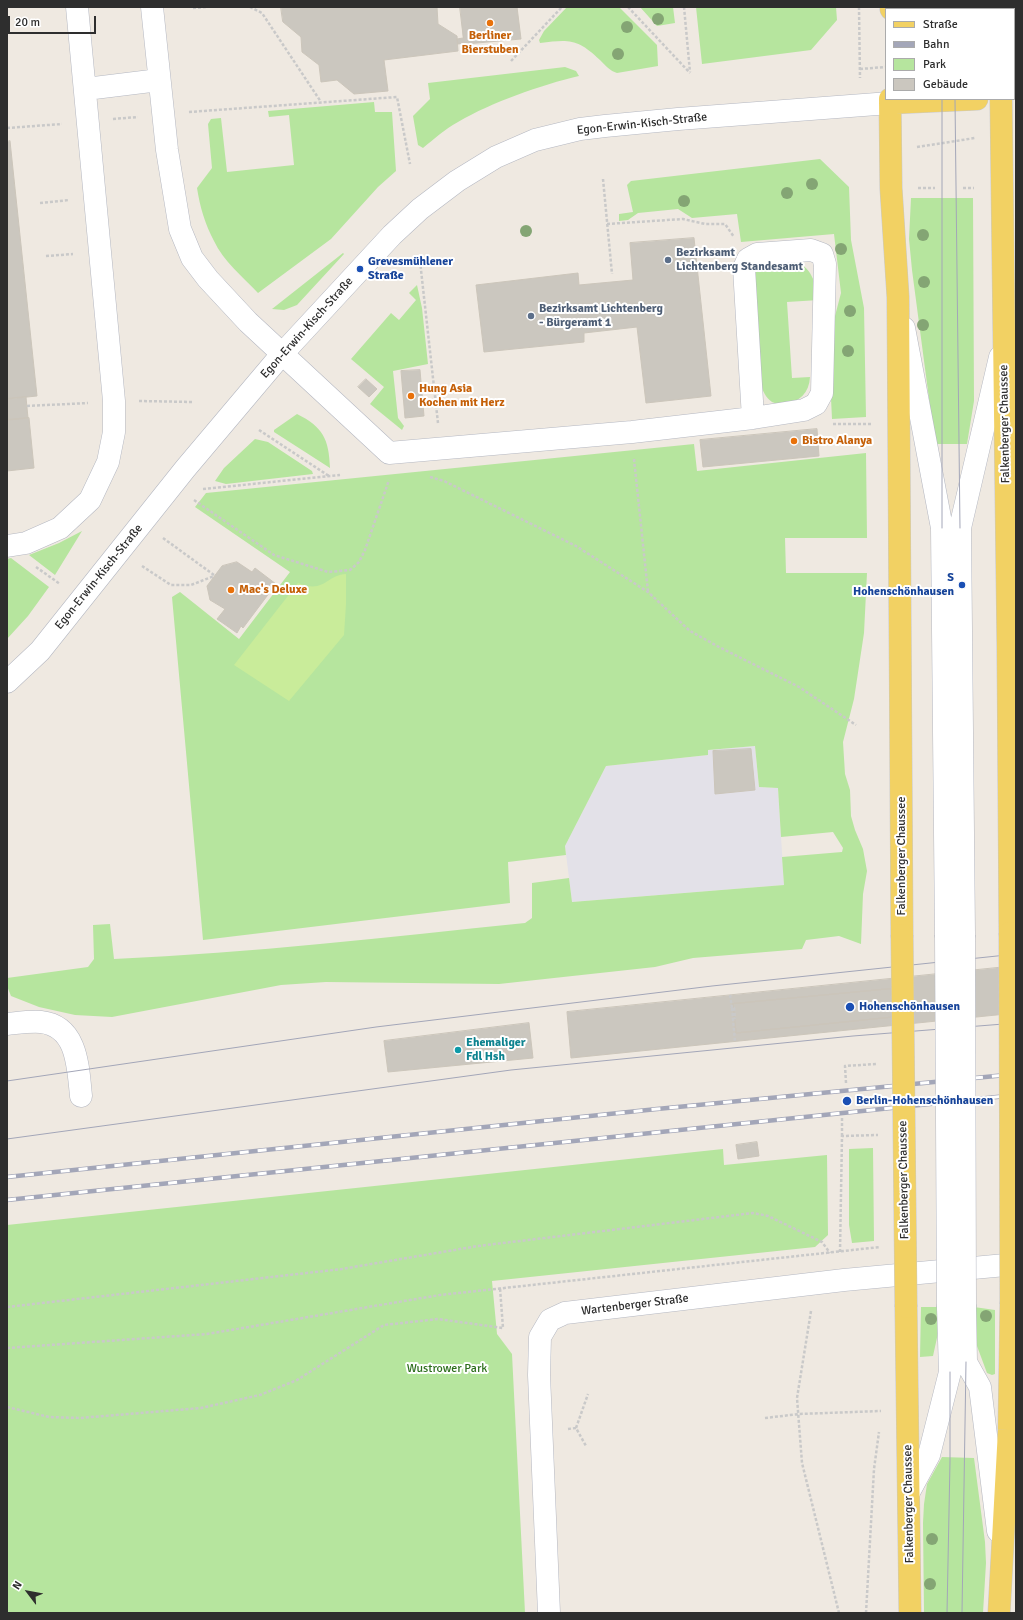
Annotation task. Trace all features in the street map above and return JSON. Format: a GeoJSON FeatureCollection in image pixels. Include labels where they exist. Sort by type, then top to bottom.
{"type":"FeatureCollection","features":[{"type":"Feature","properties":{"kind":"main road"},"geometry":{"type":"LineString","coordinates":[[890,101],[933,100]]}},
{"type":"Feature","properties":{"kind":"main road","name":"Falkenberger Chaussee"},"geometry":{"type":"LineString","coordinates":[[999,1613],[1009,1430],[1011,1304],[1010,933],[1004,342],[1010,315],[1001,133],[1001,100]]}},
{"type":"Feature","properties":{"kind":"main road","name":"Falkenberger Chaussee"},"geometry":{"type":"LineString","coordinates":[[890,101],[891,188],[898,297],[902,934],[910,1613]]}},
{"type":"Feature","properties":{"kind":"street"},"geometry":{"type":"LineString","coordinates":[[7,546],[26,543],[60,528],[90,500],[108,462],[114,432],[114,401],[86,89],[77,7]]}},
{"type":"Feature","properties":{"kind":"street"},"geometry":{"type":"LineString","coordinates":[[152,7],[163,114],[180,229],[192,258],[216,288],[282,354],[389,453],[632,432],[753,418],[804,410],[816,404],[822,393],[825,264],[822,254],[811,250],[757,254],[748,259],[744,268],[753,418]]}},
{"type":"Feature","properties":{"kind":"street"},"geometry":{"type":"LineString","coordinates":[[86,89],[159,80]]}},
{"type":"Feature","properties":{"kind":"street","name":"Egon-Erwin-Kisch-Straße"},"geometry":{"type":"LineString","coordinates":[[7,682],[40,651],[185,469],[282,354],[392,235],[420,209],[457,181],[496,157],[535,140],[580,129],[890,101]]}},
{"type":"Feature","properties":{"kind":"street"},"geometry":{"type":"LineString","coordinates":[[898,297],[942,528],[955,935]]}},
{"type":"Feature","properties":{"kind":"street"},"geometry":{"type":"LineString","coordinates":[[909,1492],[929,1455],[950,1372],[956,1307],[955,935],[960,528],[1004,342]]}},
{"type":"Feature","properties":{"kind":"street"},"geometry":{"type":"LineString","coordinates":[[7,1024],[41,1022],[53,1025],[64,1032],[76,1051],[81,1096]]}},
{"type":"Feature","properties":{"kind":"street","name":"Wartenberger Straße"},"geometry":{"type":"LineString","coordinates":[[550,1613],[539,1375],[540,1337],[550,1320],[565,1313],[588,1310],[844,1280],[1016,1264]]}},
{"type":"Feature","properties":{"kind":"street"},"geometry":{"type":"LineString","coordinates":[[956,1307],[966,1362],[980,1387],[1002,1564]]}},
{"type":"Feature","properties":{"kind":"path"},"geometry":{"type":"LineString","coordinates":[[193,8],[207,7]]}},
{"type":"Feature","properties":{"kind":"path"},"geometry":{"type":"LineString","coordinates":[[250,7],[262,13],[321,102]]}},
{"type":"Feature","properties":{"kind":"path"},"geometry":{"type":"LineString","coordinates":[[511,61],[562,7]]}},
{"type":"Feature","properties":{"kind":"path"},"geometry":{"type":"LineString","coordinates":[[628,7],[690,73],[684,7]]}},
{"type":"Feature","properties":{"kind":"path"},"geometry":{"type":"LineString","coordinates":[[860,69],[885,67]]}},
{"type":"Feature","properties":{"kind":"path"},"geometry":{"type":"LineString","coordinates":[[7,128],[163,114],[397,97],[410,164]]}},
{"type":"Feature","properties":{"kind":"path"},"geometry":{"type":"LineString","coordinates":[[891,151],[1001,133]]}},
{"type":"Feature","properties":{"kind":"path"},"geometry":{"type":"LineString","coordinates":[[603,179],[612,274]]}},
{"type":"Feature","properties":{"kind":"path"},"geometry":{"type":"LineString","coordinates":[[913,188],[935,188]]}},
{"type":"Feature","properties":{"kind":"path"},"geometry":{"type":"LineString","coordinates":[[963,188],[974,188]]}},
{"type":"Feature","properties":{"kind":"path"},"geometry":{"type":"LineString","coordinates":[[607,224],[683,219],[705,224],[725,224],[748,259]]}},
{"type":"Feature","properties":{"kind":"path"},"geometry":{"type":"LineString","coordinates":[[420,261],[440,448]]}},
{"type":"Feature","properties":{"kind":"path"},"geometry":{"type":"LineString","coordinates":[[27,406],[62,404]]}},
{"type":"Feature","properties":{"kind":"path"},"geometry":{"type":"LineString","coordinates":[[832,424],[871,424]]}},
{"type":"Feature","properties":{"kind":"path"},"geometry":{"type":"LineString","coordinates":[[260,430],[329,476]]}},
{"type":"Feature","properties":{"kind":"path"},"geometry":{"type":"LineString","coordinates":[[632,432],[648,592]]}},
{"type":"Feature","properties":{"kind":"path"},"geometry":{"type":"LineString","coordinates":[[203,489],[340,475]]}},
{"type":"Feature","properties":{"kind":"path"},"geometry":{"type":"LineString","coordinates":[[423,475],[444,481],[576,546],[648,592],[690,631],[799,687],[856,725]]}},
{"type":"Feature","properties":{"kind":"path"},"geometry":{"type":"LineString","coordinates":[[194,500],[274,555],[328,572],[350,570],[359,562],[365,550],[389,477]]}},
{"type":"Feature","properties":{"kind":"path"},"geometry":{"type":"LineString","coordinates":[[140,565],[171,585],[191,585],[214,576],[163,538]]}},
{"type":"Feature","properties":{"kind":"path"},"geometry":{"type":"LineString","coordinates":[[30,563],[81,600]]}},
{"type":"Feature","properties":{"kind":"path"},"geometry":{"type":"LineString","coordinates":[[730,995],[732,1008],[734,1008],[735,1018],[733,1019],[735,1042]]}},
{"type":"Feature","properties":{"kind":"path"},"geometry":{"type":"LineString","coordinates":[[846,1083],[845,1066],[877,1064]]}},
{"type":"Feature","properties":{"kind":"path"},"geometry":{"type":"LineString","coordinates":[[841,1243],[842,1118]]}},
{"type":"Feature","properties":{"kind":"path"},"geometry":{"type":"LineString","coordinates":[[842,1136],[878,1135]]}},
{"type":"Feature","properties":{"kind":"path"},"geometry":{"type":"LineString","coordinates":[[7,1307],[342,1269],[478,1246],[753,1213],[768,1216],[822,1242],[830,1253]]}},
{"type":"Feature","properties":{"kind":"path"},"geometry":{"type":"LineString","coordinates":[[7,1348],[207,1334],[440,1295],[840,1252]]}},
{"type":"Feature","properties":{"kind":"path"},"geometry":{"type":"LineString","coordinates":[[7,1407],[49,1417],[80,1418],[201,1408],[260,1395],[297,1380],[384,1324],[438,1320],[503,1328],[500,1288]]}},
{"type":"Feature","properties":{"kind":"path"},"geometry":{"type":"LineString","coordinates":[[811,1311],[797,1398],[802,1463],[839,1613]]}},
{"type":"Feature","properties":{"kind":"path"},"geometry":{"type":"LineString","coordinates":[[586,1446],[576,1428],[588,1394]]}},
{"type":"Feature","properties":{"kind":"path"},"geometry":{"type":"LineString","coordinates":[[765,1418],[799,1414],[882,1411],[881,1418]]}},
{"type":"Feature","properties":{"kind":"path"},"geometry":{"type":"LineString","coordinates":[[866,1613],[874,1469],[880,1425]]}},
{"type":"Feature","properties":{"kind":"path"},"geometry":{"type":"LineString","coordinates":[[565,1430],[576,1428]]}},
{"type":"Feature","properties":{"kind":"shaded area"},"geometry":{"type":"Polygon","coordinates":[[[755,746],[759,787],[778,788],[784,885],[572,902],[565,846],[606,766],[708,755],[708,750],[755,746]]]}},
{"type":"Feature","properties":{"kind":"green space"},"geometry":{"type":"Polygon","coordinates":[[[567,7],[619,7],[657,45],[658,66],[617,73],[610,70],[592,53],[579,44],[566,41],[540,43],[539,40],[544,31],[567,7]]]}},
{"type":"Feature","properties":{"kind":"green space"},"geometry":{"type":"Polygon","coordinates":[[[640,7],[673,7],[675,23],[657,26],[640,7]]]}},
{"type":"Feature","properties":{"kind":"green space"},"geometry":{"type":"Polygon","coordinates":[[[696,7],[836,7],[837,20],[811,50],[702,64],[696,7]]]}},
{"type":"Feature","properties":{"kind":"green space"},"geometry":{"type":"Polygon","coordinates":[[[565,67],[576,71],[579,76],[533,89],[501,101],[453,125],[423,148],[418,145],[413,116],[430,99],[428,83],[565,67]]]}},
{"type":"Feature","properties":{"kind":"green space"},"geometry":{"type":"Polygon","coordinates":[[[374,102],[375,112],[392,112],[396,171],[378,187],[331,239],[258,293],[228,262],[218,248],[205,222],[201,209],[197,188],[212,168],[208,124],[211,119],[221,118],[227,172],[294,165],[289,115],[269,117],[268,111],[374,102]]]}},
{"type":"Feature","properties":{"kind":"green space"},"geometry":{"type":"Polygon","coordinates":[[[820,159],[849,187],[851,240],[864,308],[866,417],[832,419],[830,377],[835,316],[841,293],[834,234],[741,242],[737,214],[692,218],[678,209],[638,213],[628,220],[619,221],[619,214],[633,212],[627,185],[631,181],[820,159]]]}},
{"type":"Feature","properties":{"kind":"green space"},"geometry":{"type":"Polygon","coordinates":[[[911,198],[973,198],[974,401],[967,444],[935,444],[912,270],[909,239],[911,198]]]}},
{"type":"Feature","properties":{"kind":"green space"},"geometry":{"type":"Polygon","coordinates":[[[343,253],[344,254],[297,305],[284,310],[272,309],[343,253]]]}},
{"type":"Feature","properties":{"kind":"green space"},"geometry":{"type":"Polygon","coordinates":[[[793,260],[809,271],[814,281],[819,300],[787,302],[792,378],[810,377],[808,388],[803,396],[790,403],[780,404],[772,402],[768,398],[760,384],[752,276],[766,264],[793,260]]]}},
{"type":"Feature","properties":{"kind":"green space"},"geometry":{"type":"Polygon","coordinates":[[[417,285],[422,308],[428,364],[393,371],[398,418],[404,426],[402,430],[370,404],[384,387],[351,359],[391,313],[399,320],[416,300],[409,293],[417,285]]]}},
{"type":"Feature","properties":{"kind":"green space"},"geometry":{"type":"Polygon","coordinates":[[[297,414],[313,424],[323,435],[328,449],[330,468],[274,432],[274,430],[297,414]]]}},
{"type":"Feature","properties":{"kind":"green space"},"geometry":{"type":"Polygon","coordinates":[[[255,439],[268,442],[312,471],[313,474],[226,484],[215,481],[224,468],[255,439]]]}},
{"type":"Feature","properties":{"kind":"green space"},"geometry":{"type":"Polygon","coordinates":[[[694,444],[697,471],[866,453],[867,538],[785,538],[786,573],[867,573],[864,633],[854,699],[843,742],[845,774],[850,790],[851,816],[863,849],[867,871],[863,894],[861,944],[839,936],[806,940],[802,949],[693,958],[655,967],[499,984],[326,982],[281,985],[112,1017],[75,1015],[39,1007],[11,996],[7,986],[7,978],[88,967],[94,959],[93,925],[110,924],[114,959],[217,953],[320,944],[525,923],[532,918],[532,883],[569,878],[572,902],[784,885],[782,857],[842,852],[843,848],[833,832],[781,837],[778,788],[759,787],[755,746],[708,750],[708,755],[606,766],[565,846],[566,855],[508,862],[510,903],[203,940],[172,597],[180,592],[239,639],[290,572],[195,507],[206,493],[694,444]]]}},
{"type":"Feature","properties":{"kind":"green space"},"geometry":{"type":"Polygon","coordinates":[[[82,531],[55,575],[29,555],[59,543],[82,531]]]}},
{"type":"Feature","properties":{"kind":"green space"},"geometry":{"type":"Polygon","coordinates":[[[11,558],[49,587],[28,616],[7,639],[7,559],[11,558]]]}},
{"type":"Feature","properties":{"kind":"green space"},"geometry":{"type":"Polygon","coordinates":[[[346,574],[344,635],[289,701],[234,665],[298,583],[307,586],[320,585],[334,577],[346,574]]]}},
{"type":"Feature","properties":{"kind":"green space"},"geometry":{"type":"Polygon","coordinates":[[[873,1148],[874,1241],[852,1243],[849,1225],[849,1149],[873,1148]]]}},
{"type":"Feature","properties":{"kind":"green space","name":"Wustrower Park"},"geometry":{"type":"Polygon","coordinates":[[[723,1149],[724,1165],[827,1155],[828,1235],[815,1247],[492,1281],[497,1334],[512,1354],[525,1613],[7,1613],[7,1225],[723,1149]]]}},
{"type":"Feature","properties":{"kind":"green space"},"geometry":{"type":"Polygon","coordinates":[[[921,1307],[938,1307],[942,1315],[933,1356],[920,1357],[921,1307]]]}},
{"type":"Feature","properties":{"kind":"green space"},"geometry":{"type":"Polygon","coordinates":[[[974,1307],[995,1310],[995,1374],[992,1375],[987,1373],[977,1346],[974,1307]]]}},
{"type":"Feature","properties":{"kind":"green space"},"geometry":{"type":"Polygon","coordinates":[[[942,1457],[974,1458],[985,1542],[986,1563],[983,1613],[924,1613],[924,1504],[927,1484],[942,1457]]]}},
{"type":"Feature","properties":{"kind":"building"},"geometry":{"type":"Polygon","coordinates":[[[281,7],[437,7],[438,24],[457,36],[458,51],[384,60],[388,91],[354,94],[337,80],[321,82],[319,65],[302,52],[301,37],[283,22],[281,7]]]}},
{"type":"Feature","properties":{"kind":"building","name":"Berliner Bierstuben"},"geometry":{"type":"Polygon","coordinates":[[[460,7],[517,7],[521,39],[458,44],[457,39],[463,38],[460,7]]]}},
{"type":"Feature","properties":{"kind":"building"},"geometry":{"type":"Polygon","coordinates":[[[10,141],[37,396],[7,399],[7,142],[10,141]]]}},
{"type":"Feature","properties":{"kind":"building"},"geometry":{"type":"Polygon","coordinates":[[[694,238],[711,396],[646,403],[637,327],[584,333],[584,342],[484,352],[476,285],[578,273],[579,285],[633,280],[630,243],[694,238]]]}},
{"type":"Feature","properties":{"kind":"building"},"geometry":{"type":"Polygon","coordinates":[[[420,370],[424,416],[405,418],[401,371],[420,370]]]}},
{"type":"Feature","properties":{"kind":"building"},"geometry":{"type":"Polygon","coordinates":[[[366,379],[377,389],[369,397],[358,387],[366,379]]]}},
{"type":"Feature","properties":{"kind":"building"},"geometry":{"type":"Polygon","coordinates":[[[26,397],[28,418],[8,420],[7,399],[26,397]]]}},
{"type":"Feature","properties":{"kind":"building"},"geometry":{"type":"Polygon","coordinates":[[[29,418],[34,468],[7,471],[7,420],[29,418]]]}},
{"type":"Feature","properties":{"kind":"building"},"geometry":{"type":"Polygon","coordinates":[[[817,429],[819,456],[703,467],[700,440],[817,429]]]}},
{"type":"Feature","properties":{"kind":"building"},"geometry":{"type":"Polygon","coordinates":[[[237,562],[252,572],[255,568],[276,584],[243,628],[241,626],[237,633],[217,619],[225,609],[210,600],[207,586],[222,566],[237,562]]]}},
{"type":"Feature","properties":{"kind":"building"},"geometry":{"type":"Polygon","coordinates":[[[751,749],[755,790],[715,794],[713,751],[751,749]]]}},
{"type":"Feature","properties":{"kind":"building"},"geometry":{"type":"Polygon","coordinates":[[[1016,966],[1016,1013],[571,1058],[567,1012],[1016,966]],[[891,989],[733,1004],[736,1033],[893,1017],[891,989]]]}},
{"type":"Feature","properties":{"kind":"building"},"geometry":{"type":"Polygon","coordinates":[[[891,989],[893,1017],[736,1033],[733,1004],[891,989]]]}},
{"type":"Feature","properties":{"kind":"building","name":"Ehemaliger Fdl Hsh"},"geometry":{"type":"Polygon","coordinates":[[[529,1023],[533,1058],[388,1072],[384,1041],[529,1023]]]}},
{"type":"Feature","properties":{"kind":"building"},"geometry":{"type":"Polygon","coordinates":[[[757,1142],[759,1156],[738,1159],[736,1145],[757,1142]]]}},
{"type":"Feature","properties":{"kind":"tram line"},"geometry":{"type":"LineString","coordinates":[[942,100],[942,528]]}},
{"type":"Feature","properties":{"kind":"tram line"},"geometry":{"type":"LineString","coordinates":[[955,100],[960,528]]}},
{"type":"Feature","properties":{"kind":"tram line"},"geometry":{"type":"LineString","coordinates":[[7,1081],[376,1027],[712,986],[1016,954]]}},
{"type":"Feature","properties":{"kind":"tram line"},"geometry":{"type":"LineString","coordinates":[[7,1139],[511,1070],[853,1036],[1016,1023]]}},
{"type":"Feature","properties":{"kind":"tram line"},"geometry":{"type":"LineString","coordinates":[[962,1613],[966,1362]]}},
{"type":"Feature","properties":{"kind":"tram line"},"geometry":{"type":"LineString","coordinates":[[947,1613],[950,1372]]}},
{"type":"Feature","properties":{"kind":"railway"},"geometry":{"type":"LineString","coordinates":[[7,1177],[657,1109],[1016,1074]]}},
{"type":"Feature","properties":{"kind":"railway"},"geometry":{"type":"LineString","coordinates":[[7,1200],[1016,1095]]}},
{"type":"Feature","properties":{"kind":"place","name":"Berliner Bierstuben"},"geometry":{"type":"Point","coordinates":[490,23]}},
{"type":"Feature","properties":{"kind":"place","name":"Bezirksamt Lichtenberg Standesamt"},"geometry":{"type":"Point","coordinates":[668,260]}},
{"type":"Feature","properties":{"kind":"place","name":"Grevesmühlener Straße"},"geometry":{"type":"Point","coordinates":[360,269]}},
{"type":"Feature","properties":{"kind":"place","name":"Bezirksamt Lichtenberg - Bürgeramt 1"},"geometry":{"type":"Point","coordinates":[531,316]}},
{"type":"Feature","properties":{"kind":"place","name":"Hung Asia Kochen mit Herz"},"geometry":{"type":"Point","coordinates":[411,396]}},
{"type":"Feature","properties":{"kind":"place","name":"Bistro Alanya"},"geometry":{"type":"Point","coordinates":[794,441]}},
{"type":"Feature","properties":{"kind":"place","name":"S Hohenschönhausen"},"geometry":{"type":"Point","coordinates":[962,585]}},
{"type":"Feature","properties":{"kind":"place","name":"Mac's Deluxe"},"geometry":{"type":"Point","coordinates":[231,590]}},
{"type":"Feature","properties":{"kind":"place","name":"Hohenschönhausen"},"geometry":{"type":"Point","coordinates":[850,1007]}},
{"type":"Feature","properties":{"kind":"place","name":"Ehemaliger Fdl Hsh"},"geometry":{"type":"Point","coordinates":[458,1050]}},
{"type":"Feature","properties":{"kind":"place","name":"Berlin-Hohenschönhausen"},"geometry":{"type":"Point","coordinates":[847,1101]}}]}
